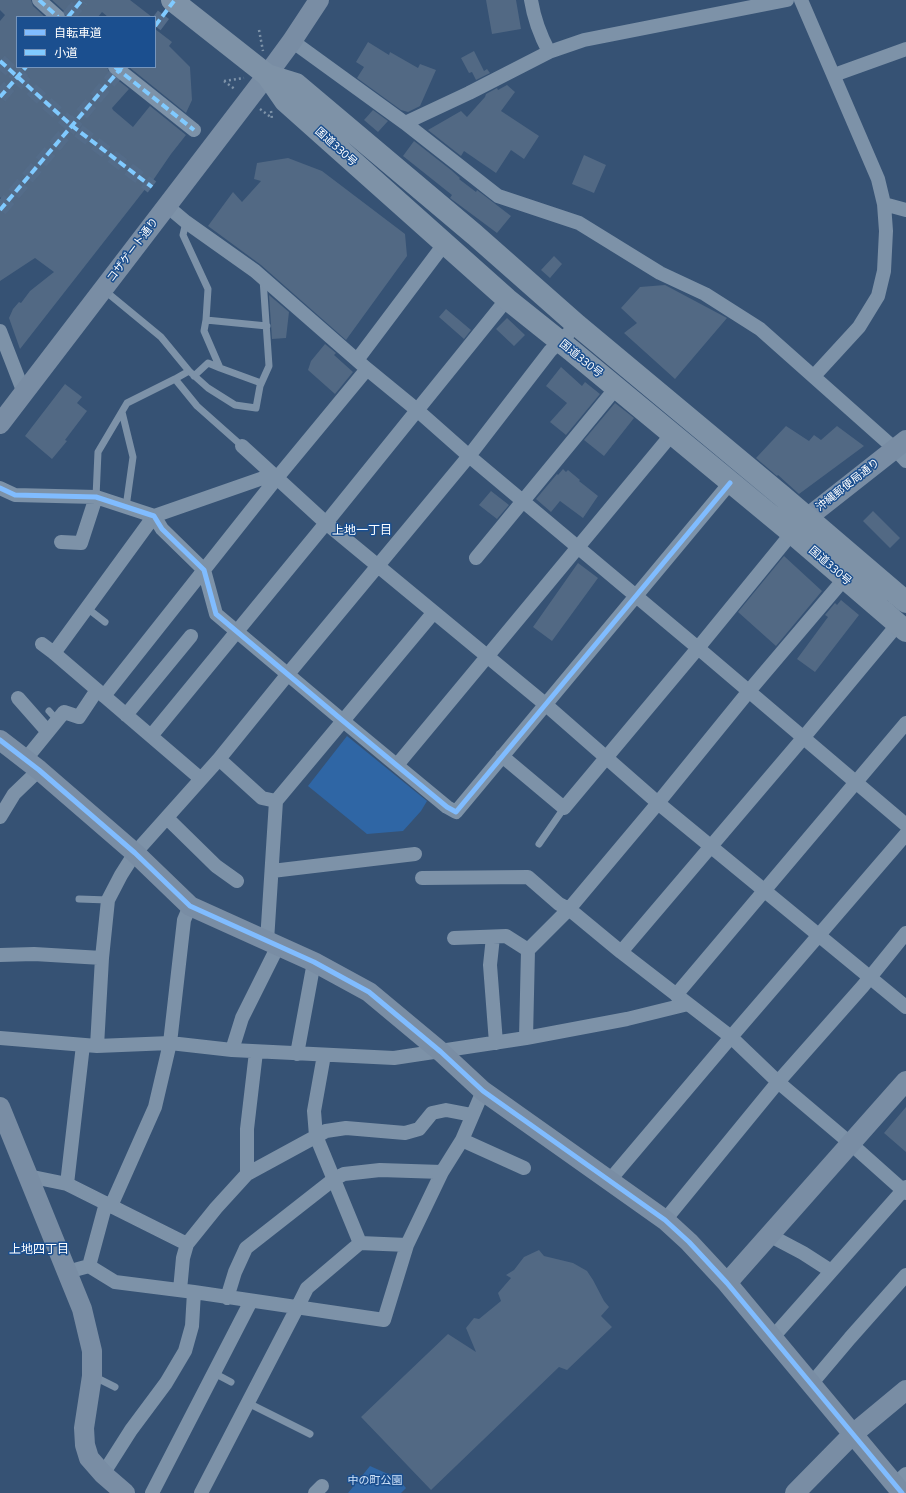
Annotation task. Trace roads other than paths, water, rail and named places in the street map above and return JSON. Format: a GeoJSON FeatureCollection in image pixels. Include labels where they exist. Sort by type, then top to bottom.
{"type":"FeatureCollection","features":[{"type":"Feature","properties":{"kind":"highway","name":"国道330号"},"geometry":{"type":"LineString","coordinates":[[172,0],[267,75],[285,101],[507,299],[730,483],[799,525],[906,602]]}},
{"type":"Feature","properties":{"kind":"highway","name":"国道330号"},"geometry":{"type":"LineString","coordinates":[[267,75],[296,84],[475,234],[799,525],[845,578],[902,627]]}},
{"type":"Feature","properties":{"kind":"street"},"geometry":{"type":"LineString","coordinates":[[39,0],[57,16]]}},
{"type":"Feature","properties":{"kind":"street","name":"コザゲート通り"},"geometry":{"type":"LineString","coordinates":[[0,424],[267,75],[319,0]]}},
{"type":"Feature","properties":{"kind":"street"},"geometry":{"type":"LineString","coordinates":[[531,0],[540,36],[549,52]]}},
{"type":"Feature","properties":{"kind":"street"},"geometry":{"type":"LineString","coordinates":[[801,0],[878,179],[884,204],[886,231],[884,271],[878,296],[859,327],[814,376]]}},
{"type":"Feature","properties":{"kind":"street"},"geometry":{"type":"LineString","coordinates":[[405,123],[469,93],[549,52],[584,40],[780,1]]}},
{"type":"Feature","properties":{"kind":"street"},"geometry":{"type":"LineString","coordinates":[[292,41],[405,123],[498,196],[579,223],[660,273],[705,294],[760,329],[902,450]]}},
{"type":"Feature","properties":{"kind":"street"},"geometry":{"type":"LineString","coordinates":[[834,75],[906,49]]}},
{"type":"Feature","properties":{"kind":"street"},"geometry":{"type":"LineString","coordinates":[[116,68],[194,130]]}},
{"type":"Feature","properties":{"kind":"street"},"geometry":{"type":"LineString","coordinates":[[884,204],[906,210]]}},
{"type":"Feature","properties":{"kind":"street"},"geometry":{"type":"LineString","coordinates":[[167,206],[186,222],[255,271],[362,365],[804,737],[906,825]]}},
{"type":"Feature","properties":{"kind":"street"},"geometry":{"type":"LineString","coordinates":[[0,817],[32,765],[48,732],[53,716],[64,712],[79,717],[101,693],[204,570],[276,479],[362,365],[445,243]]}},
{"type":"Feature","properties":{"kind":"street"},"geometry":{"type":"LineString","coordinates":[[151,736],[507,299]]}},
{"type":"Feature","properties":{"kind":"street"},"geometry":{"type":"LineString","coordinates":[[97,1046],[102,958],[108,900],[135,853],[219,759],[469,456],[550,351],[577,325]]}},
{"type":"Feature","properties":{"kind":"street"},"geometry":{"type":"LineString","coordinates":[[0,333],[24,393]]}},
{"type":"Feature","properties":{"kind":"street"},"geometry":{"type":"LineString","coordinates":[[476,558],[616,388]]}},
{"type":"Feature","properties":{"kind":"street"},"geometry":{"type":"LineString","coordinates":[[397,765],[672,434]]}},
{"type":"Feature","properties":{"kind":"street"},"geometry":{"type":"LineString","coordinates":[[242,446],[276,479],[326,523],[545,704],[658,803],[711,845],[906,1007]]}},
{"type":"Feature","properties":{"kind":"street","name":"沖縄郵便局通り"},"geometry":{"type":"LineString","coordinates":[[799,525],[902,450]]}},
{"type":"Feature","properties":{"kind":"street"},"geometry":{"type":"LineString","coordinates":[[54,653],[154,516],[263,478],[276,479]]}},
{"type":"Feature","properties":{"kind":"street"},"geometry":{"type":"LineString","coordinates":[[0,488],[15,495],[96,497],[154,516],[162,529],[204,570],[216,614],[447,807],[456,812],[730,483]]}},
{"type":"Feature","properties":{"kind":"street"},"geometry":{"type":"LineString","coordinates":[[61,542],[81,543],[96,497]]}},
{"type":"Feature","properties":{"kind":"street"},"geometry":{"type":"LineString","coordinates":[[502,756],[564,808],[799,525]]}},
{"type":"Feature","properties":{"kind":"street"},"geometry":{"type":"LineString","coordinates":[[526,1038],[528,950],[569,908],[845,578]]}},
{"type":"Feature","properties":{"kind":"street"},"geometry":{"type":"LineString","coordinates":[[232,1050],[242,1018],[272,944],[272,871],[276,801],[342,720],[434,612]]}},
{"type":"Feature","properties":{"kind":"street"},"geometry":{"type":"LineString","coordinates":[[621,952],[804,737],[902,627]]}},
{"type":"Feature","properties":{"kind":"street"},"geometry":{"type":"LineString","coordinates":[[126,715],[191,636]]}},
{"type":"Feature","properties":{"kind":"street"},"geometry":{"type":"LineString","coordinates":[[42,644],[201,779]]}},
{"type":"Feature","properties":{"kind":"street"},"geometry":{"type":"LineString","coordinates":[[18,698],[48,732]]}},
{"type":"Feature","properties":{"kind":"street"},"geometry":{"type":"LineString","coordinates":[[676,995],[906,723]]}},
{"type":"Feature","properties":{"kind":"street"},"geometry":{"type":"LineString","coordinates":[[0,740],[32,765],[135,853],[190,906],[314,962],[369,992],[440,1052],[483,1091],[665,1220],[727,1283],[853,1434],[901,1484]]}},
{"type":"Feature","properties":{"kind":"street"},"geometry":{"type":"LineString","coordinates":[[219,759],[262,798],[276,801]]}},
{"type":"Feature","properties":{"kind":"street"},"geometry":{"type":"LineString","coordinates":[[167,818],[216,866],[238,881]]}},
{"type":"Feature","properties":{"kind":"street"},"geometry":{"type":"LineString","coordinates":[[609,1181],[906,834]]}},
{"type":"Feature","properties":{"kind":"street"},"geometry":{"type":"LineString","coordinates":[[272,871],[415,854]]}},
{"type":"Feature","properties":{"kind":"street"},"geometry":{"type":"LineString","coordinates":[[422,878],[528,877],[559,904],[569,908],[621,952],[731,1037],[778,1082],[905,1190],[773,1337]]}},
{"type":"Feature","properties":{"kind":"street"},"geometry":{"type":"LineString","coordinates":[[89,1266],[108,1204],[155,1107],[170,1044],[184,920],[190,906]]}},
{"type":"Feature","properties":{"kind":"street"},"geometry":{"type":"LineString","coordinates":[[665,1220],[778,1082],[870,977],[906,933]]}},
{"type":"Feature","properties":{"kind":"street"},"geometry":{"type":"LineString","coordinates":[[454,938],[506,936],[528,950]]}},
{"type":"Feature","properties":{"kind":"street"},"geometry":{"type":"LineString","coordinates":[[493,937],[490,965],[496,1043]]}},
{"type":"Feature","properties":{"kind":"street"},"geometry":{"type":"LineString","coordinates":[[0,955],[34,954],[102,958]]}},
{"type":"Feature","properties":{"kind":"street"},"geometry":{"type":"LineString","coordinates":[[297,1054],[314,962]]}},
{"type":"Feature","properties":{"kind":"street"},"geometry":{"type":"LineString","coordinates":[[0,1038],[97,1046],[170,1044],[256,1052],[394,1058],[526,1038],[627,1019],[688,1004]]}},
{"type":"Feature","properties":{"kind":"street"},"geometry":{"type":"LineString","coordinates":[[67,1184],[83,1045]]}},
{"type":"Feature","properties":{"kind":"street"},"geometry":{"type":"LineString","coordinates":[[247,1174],[247,1129],[256,1052]]}},
{"type":"Feature","properties":{"kind":"street"},"geometry":{"type":"LineString","coordinates":[[324,1055],[314,1111],[316,1136],[360,1243]]}},
{"type":"Feature","properties":{"kind":"street"},"geometry":{"type":"LineString","coordinates":[[727,1283],[850,1142],[906,1081]]}},
{"type":"Feature","properties":{"kind":"street"},"geometry":{"type":"LineString","coordinates":[[67,1272],[89,1266],[115,1282],[384,1320],[407,1245],[442,1172],[462,1140],[483,1091]]}},
{"type":"Feature","properties":{"kind":"street"},"geometry":{"type":"LineString","coordinates":[[0,1107],[82,1309],[92,1351],[92,1376],[84,1428],[85,1445],[89,1458],[103,1474],[125,1493]]}},
{"type":"Feature","properties":{"kind":"street"},"geometry":{"type":"LineString","coordinates":[[180,1290],[183,1258],[187,1244],[216,1208],[247,1174],[326,1131],[346,1128],[406,1133],[419,1128],[432,1114],[446,1110],[472,1115]]}},
{"type":"Feature","properties":{"kind":"street"},"geometry":{"type":"LineString","coordinates":[[462,1140],[524,1168]]}},
{"type":"Feature","properties":{"kind":"street"},"geometry":{"type":"LineString","coordinates":[[227,1298],[235,1272],[246,1248],[334,1179],[344,1174],[380,1170],[442,1172]]}},
{"type":"Feature","properties":{"kind":"street"},"geometry":{"type":"LineString","coordinates":[[28,1176],[67,1184],[187,1244]]}},
{"type":"Feature","properties":{"kind":"street"},"geometry":{"type":"LineString","coordinates":[[769,1235],[803,1253],[831,1271]]}},
{"type":"Feature","properties":{"kind":"street"},"geometry":{"type":"LineString","coordinates":[[201,1493],[307,1288],[360,1243],[407,1245]]}},
{"type":"Feature","properties":{"kind":"street"},"geometry":{"type":"LineString","coordinates":[[812,1383],[906,1275]]}},
{"type":"Feature","properties":{"kind":"street"},"geometry":{"type":"LineString","coordinates":[[103,1474],[131,1430],[166,1384],[185,1351],[192,1326],[194,1292]]}},
{"type":"Feature","properties":{"kind":"street"},"geometry":{"type":"LineString","coordinates":[[152,1493],[250,1301]]}},
{"type":"Feature","properties":{"kind":"street"},"geometry":{"type":"LineString","coordinates":[[795,1493],[853,1434],[906,1390]]}},
{"type":"Feature","properties":{"kind":"lane"},"geometry":{"type":"LineString","coordinates":[[186,222],[183,235],[208,289],[204,331],[220,368]]}},
{"type":"Feature","properties":{"kind":"lane"},"geometry":{"type":"LineString","coordinates":[[103,289],[161,337],[191,374],[208,388],[235,405],[256,408],[261,383],[269,366],[263,278]]}},
{"type":"Feature","properties":{"kind":"lane"},"geometry":{"type":"LineString","coordinates":[[206,320],[267,326]]}},
{"type":"Feature","properties":{"kind":"lane"},"geometry":{"type":"LineString","coordinates":[[96,497],[98,452],[126,403],[175,379],[191,374],[208,363],[261,383]]}},
{"type":"Feature","properties":{"kind":"lane"},"geometry":{"type":"LineString","coordinates":[[175,379],[197,406],[242,446]]}},
{"type":"Feature","properties":{"kind":"lane"},"geometry":{"type":"LineString","coordinates":[[122,412],[133,457],[126,507]]}},
{"type":"Feature","properties":{"kind":"lane"},"geometry":{"type":"LineString","coordinates":[[87,608],[105,622]]}},
{"type":"Feature","properties":{"kind":"lane"},"geometry":{"type":"LineString","coordinates":[[539,844],[564,808]]}},
{"type":"Feature","properties":{"kind":"lane"},"geometry":{"type":"LineString","coordinates":[[79,899],[108,900]]}},
{"type":"Feature","properties":{"kind":"lane"},"geometry":{"type":"LineString","coordinates":[[214,1373],[231,1382]]}},
{"type":"Feature","properties":{"kind":"lane"},"geometry":{"type":"LineString","coordinates":[[92,1376],[116,1387]]}},
{"type":"Feature","properties":{"kind":"lane"},"geometry":{"type":"LineString","coordinates":[[248,1403],[310,1434]]}},
{"type":"Feature","properties":{"kind":"tunnel"},"geometry":{"type":"LineString","coordinates":[[69,16],[82,0]]}},
{"type":"Feature","properties":{"kind":"tunnel"},"geometry":{"type":"LineString","coordinates":[[156,25],[174,1]]}},
{"type":"Feature","properties":{"kind":"tunnel"},"geometry":{"type":"LineString","coordinates":[[0,61],[71,125],[152,187]]}},
{"type":"Feature","properties":{"kind":"tunnel"},"geometry":{"type":"LineString","coordinates":[[0,97],[25,68]]}},
{"type":"Feature","properties":{"kind":"tunnel"},"geometry":{"type":"LineString","coordinates":[[0,210],[121,68]]}},
{"type":"Feature","properties":{"kind":"district","name":"上地一丁目"},"geometry":{"type":"Point","coordinates":[362,531]}},
{"type":"Feature","properties":{"kind":"district","name":"上地四丁目"},"geometry":{"type":"Point","coordinates":[39,1250]}},
{"type":"Feature","properties":{"kind":"park label","name":"中の町公園"},"geometry":{"type":"Point","coordinates":[375,1481]}}]}
